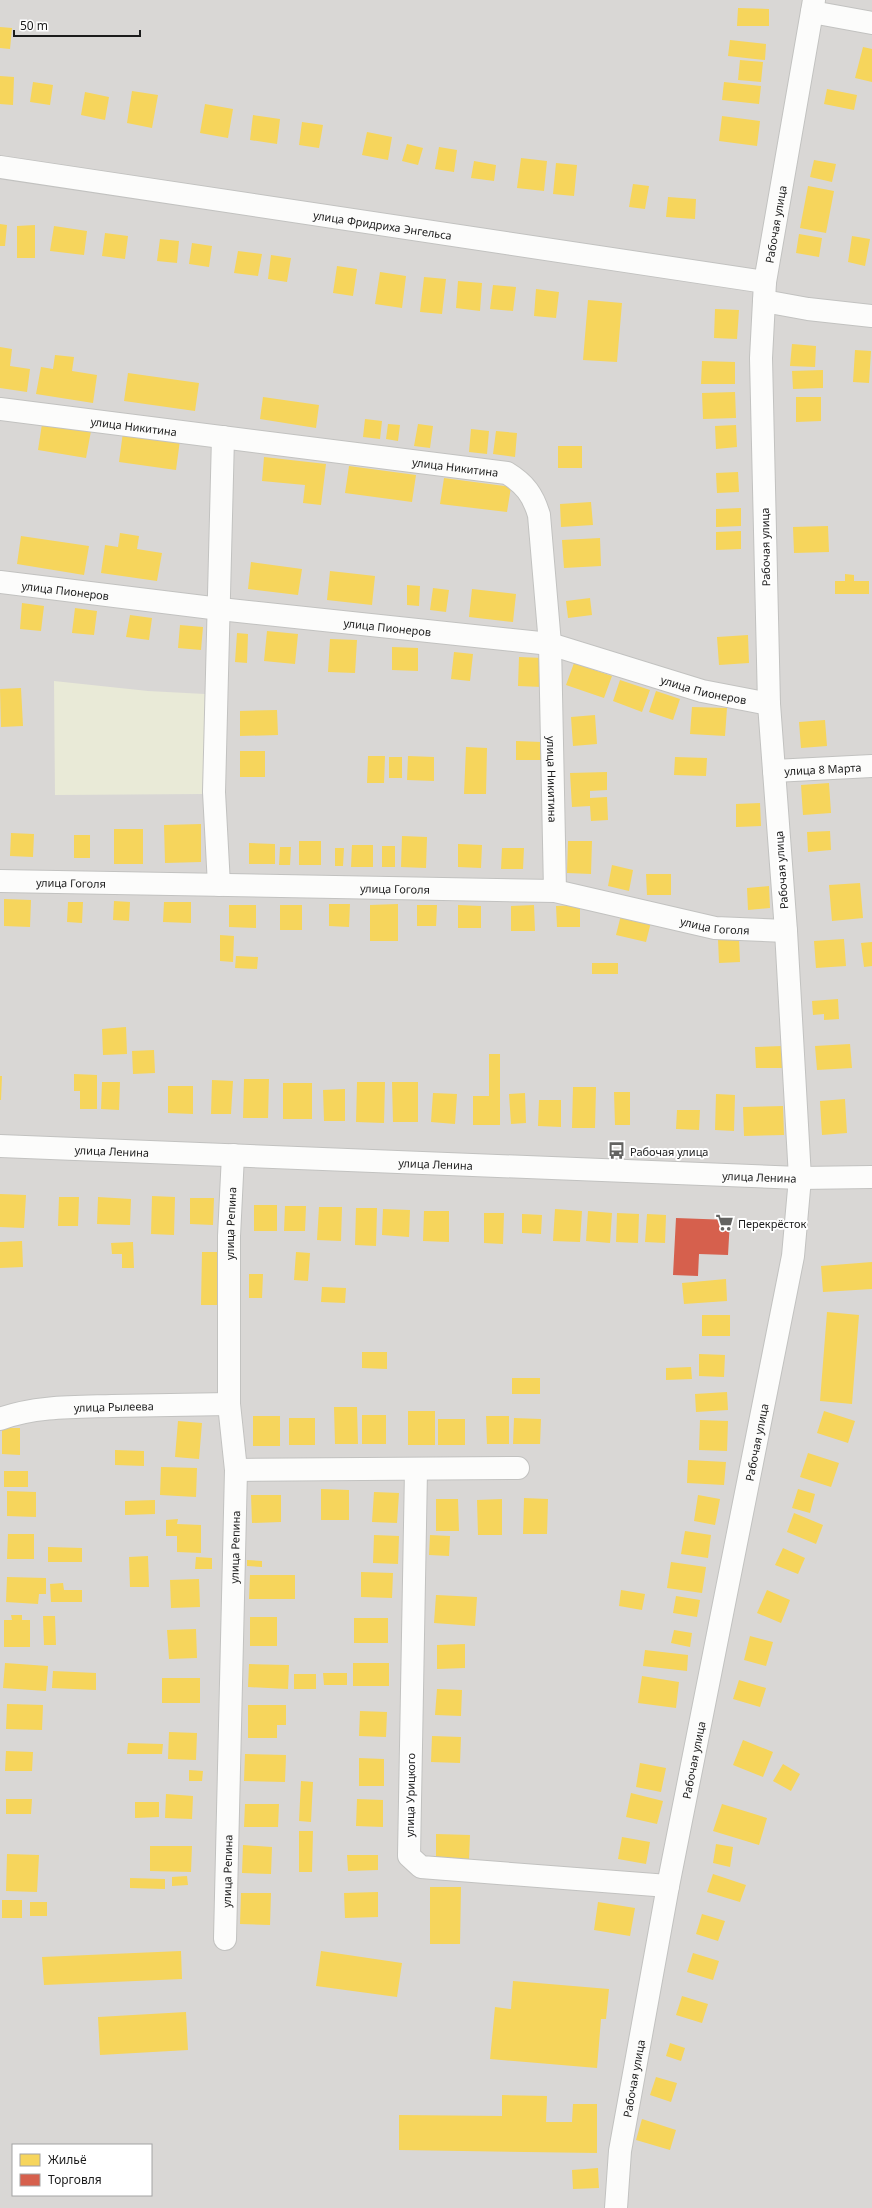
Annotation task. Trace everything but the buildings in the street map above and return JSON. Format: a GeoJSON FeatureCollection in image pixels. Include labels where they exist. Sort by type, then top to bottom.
{"type":"FeatureCollection","features":[{"type":"Feature","properties":{"kind":"street"},"geometry":{"type":"LineString","coordinates":[[813,6],[872,23]]}},
{"type":"Feature","properties":{"kind":"street","name":"Рабочая улица"},"geometry":{"type":"LineString","coordinates":[[616,2208],[620,2151],[668,1886],[793,1256],[800,1178],[786,931],[769,704],[761,358],[764,291],[813,6]]}},
{"type":"Feature","properties":{"kind":"street","name":"улица Фридриха Энгельса"},"geometry":{"type":"LineString","coordinates":[[0,167],[764,291],[808,309],[872,316]]}},
{"type":"Feature","properties":{"kind":"street","name":"улица Никитина"},"geometry":{"type":"LineString","coordinates":[[0,409],[507,473],[519,480],[535,500],[539,515],[550,644],[555,891]]}},
{"type":"Feature","properties":{"kind":"street"},"geometry":{"type":"LineString","coordinates":[[219,885],[214,792],[220,609],[223,437]]}},
{"type":"Feature","properties":{"kind":"street","name":"улица Пионеров"},"geometry":{"type":"LineString","coordinates":[[0,582],[220,609],[550,644],[702,691],[769,704]]}},
{"type":"Feature","properties":{"kind":"street","name":"улица 8 Марта"},"geometry":{"type":"LineString","coordinates":[[774,771],[872,766]]}},
{"type":"Feature","properties":{"kind":"street","name":"улица Гоголя"},"geometry":{"type":"LineString","coordinates":[[0,881],[555,891],[715,928],[786,931]]}},
{"type":"Feature","properties":{"kind":"street","name":"улица Ленина"},"geometry":{"type":"LineString","coordinates":[[0,1146],[800,1178],[872,1177]]}},
{"type":"Feature","properties":{"kind":"street","name":"улица Репина"},"geometry":{"type":"LineString","coordinates":[[226,1939],[236,1470],[229,1404],[229,1236],[233,1155]]}},
{"type":"Feature","properties":{"kind":"street","name":"улица Рылеева"},"geometry":{"type":"LineString","coordinates":[[0,1419],[13,1414],[39,1410],[92,1407],[229,1404]]}},
{"type":"Feature","properties":{"kind":"street"},"geometry":{"type":"LineString","coordinates":[[236,1470],[416,1470],[518,1468]]}},
{"type":"Feature","properties":{"kind":"street","name":"улица Урицкого"},"geometry":{"type":"LineString","coordinates":[[416,1470],[409,1856],[421,1866],[668,1886]]}},
{"type":"Feature","properties":{"kind":"shaded area"},"geometry":{"type":"Polygon","coordinates":[[[0,0],[872,0],[872,2208],[0,2208],[0,0]]]}},
{"type":"Feature","properties":{"kind":"green space"},"geometry":{"type":"Polygon","coordinates":[[[54,681],[148,691],[205,694],[204,794],[55,795],[54,681]]]}},
{"type":"Feature","properties":{"kind":"place","name":"Рабочая улица"},"geometry":{"type":"Point","coordinates":[617,1151]}},
{"type":"Feature","properties":{"kind":"place","name":"Перекрёсток"},"geometry":{"type":"Point","coordinates":[725,1223]}}]}
